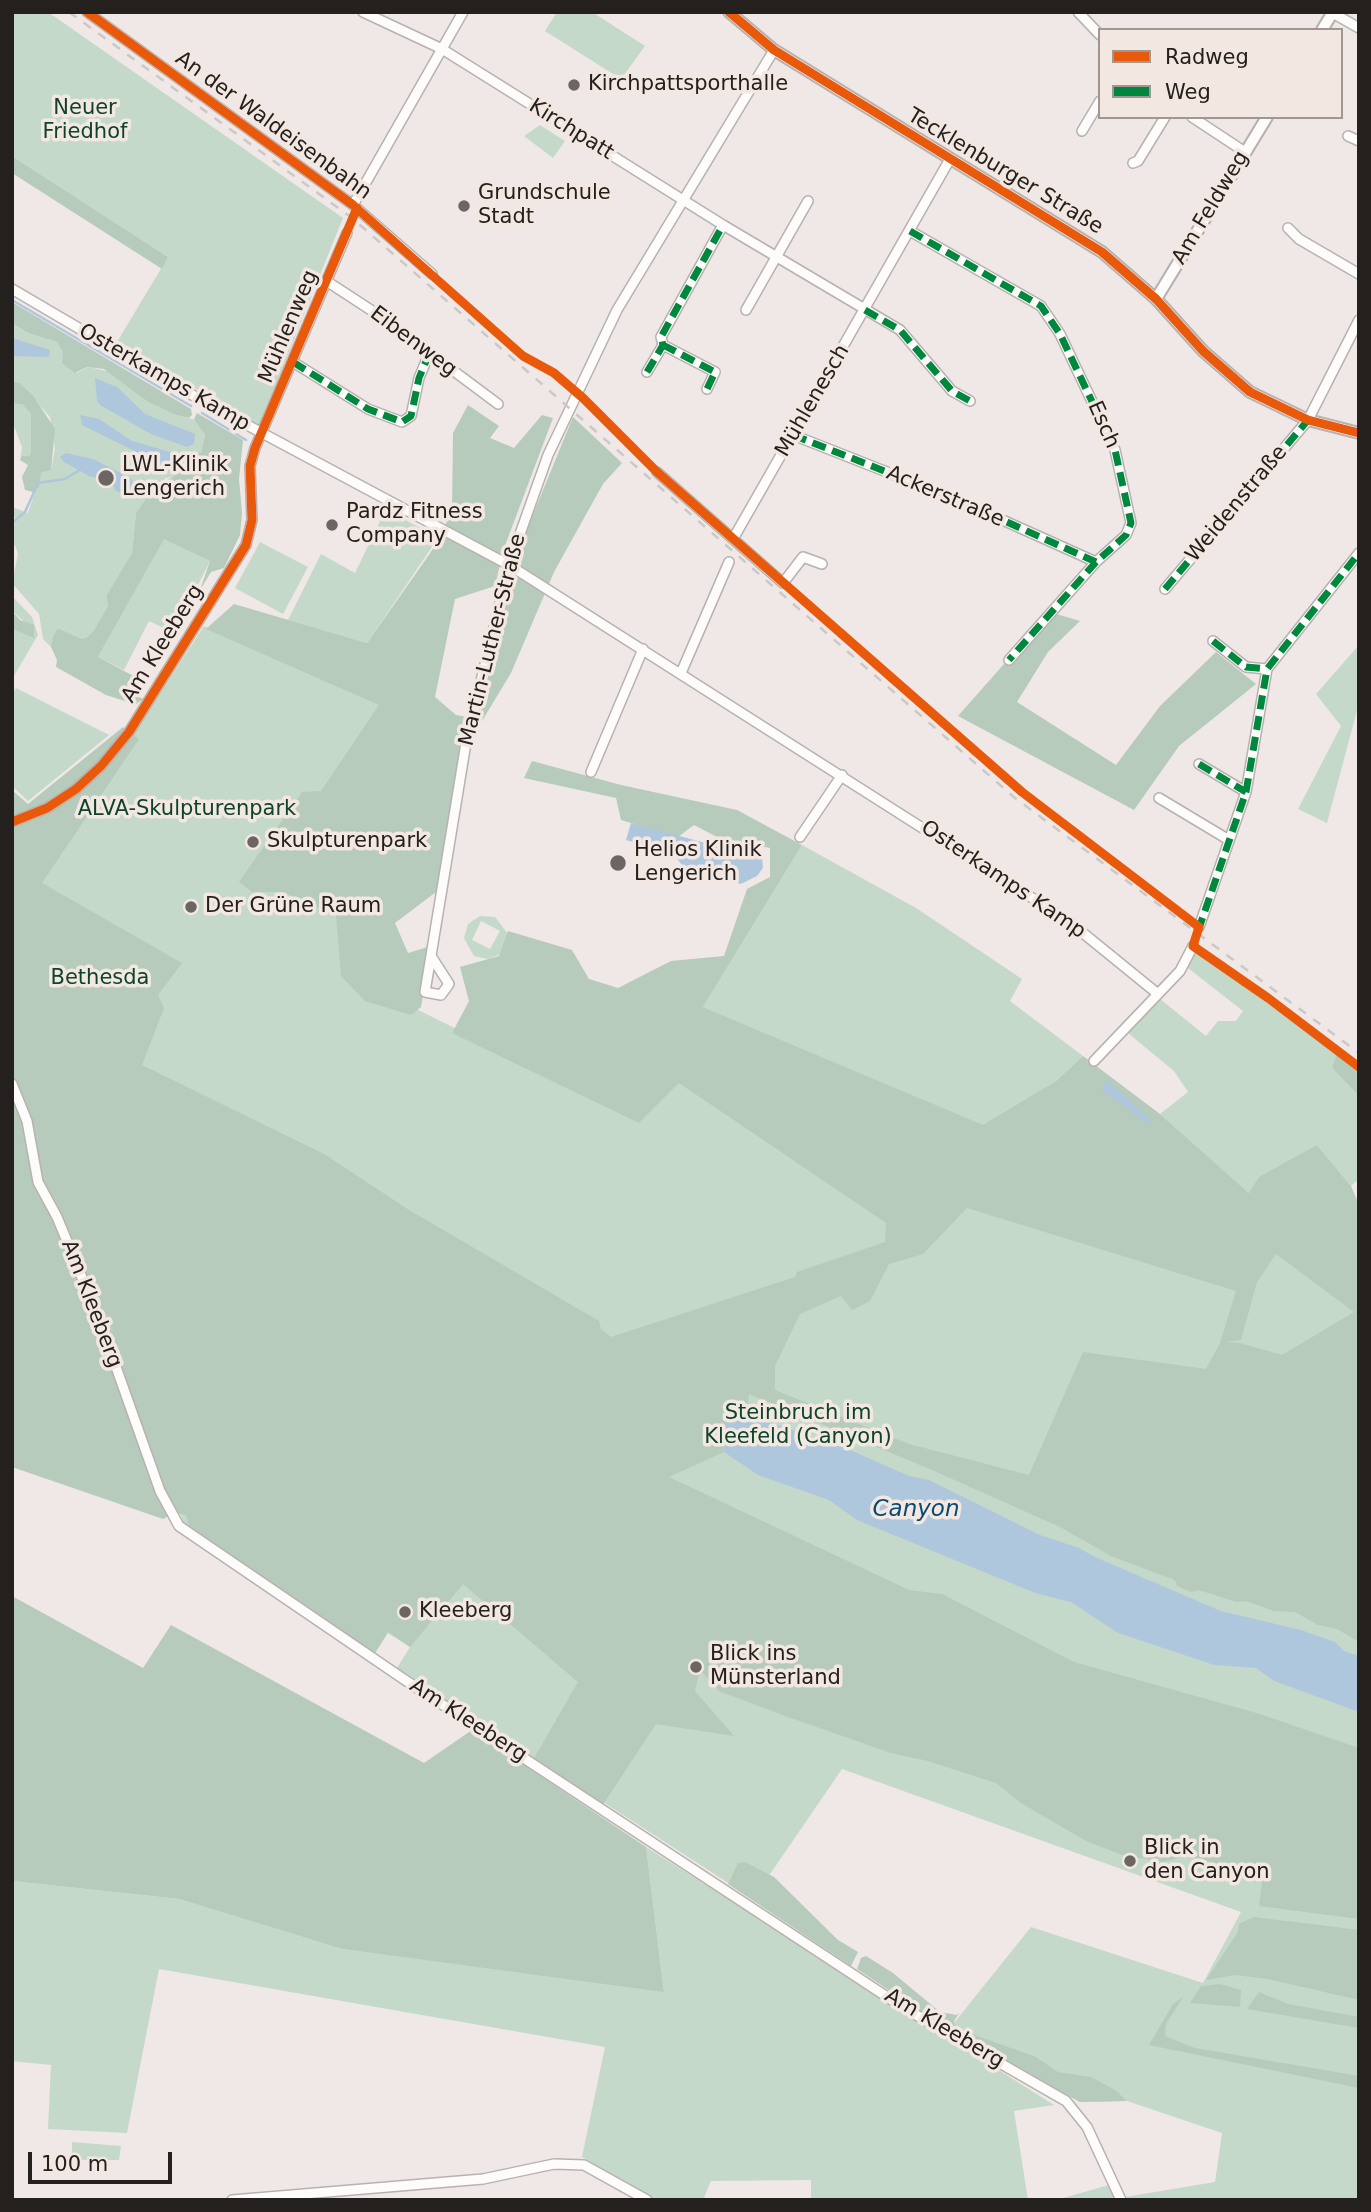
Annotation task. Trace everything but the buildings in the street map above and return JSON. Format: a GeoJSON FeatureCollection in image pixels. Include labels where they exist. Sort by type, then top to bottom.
{"type":"FeatureCollection","features":[{"type":"Feature","properties":{"kind":"street","name":"An der Waldeisenbahn"},"geometry":{"type":"LineString","coordinates":[[87,12],[353,205],[432,274]]}},
{"type":"Feature","properties":{"kind":"street","name":"Kirchpatt"},"geometry":{"type":"LineString","coordinates":[[363,12],[442,49],[723,225],[900,330],[952,391],[970,401]]}},
{"type":"Feature","properties":{"kind":"street"},"geometry":{"type":"LineString","coordinates":[[353,205],[463,12]]}},
{"type":"Feature","properties":{"kind":"street","name":"Tecklenburger Straße"},"geometry":{"type":"LineString","coordinates":[[729,12],[774,50],[1102,252],[1156,299],[1230,377],[1262,399],[1308,420],[1359,433]]}},
{"type":"Feature","properties":{"kind":"street"},"geometry":{"type":"LineString","coordinates":[[1079,12],[1098,33]]}},
{"type":"Feature","properties":{"kind":"street"},"geometry":{"type":"LineString","coordinates":[[1323,28],[1332,12],[1359,28]]}},
{"type":"Feature","properties":{"kind":"street","name":"Martin-Luther-Straße"},"geometry":{"type":"LineString","coordinates":[[431,956],[466,743],[509,565],[548,455],[583,377],[682,199],[774,50]]}},
{"type":"Feature","properties":{"kind":"street"},"geometry":{"type":"LineString","coordinates":[[1082,131],[1098,104]]}},
{"type":"Feature","properties":{"kind":"street"},"geometry":{"type":"LineString","coordinates":[[1133,163],[1138,161],[1164,119]]}},
{"type":"Feature","properties":{"kind":"street"},"geometry":{"type":"LineString","coordinates":[[1195,119],[1245,152]]}},
{"type":"Feature","properties":{"kind":"street","name":"Am Feldweg"},"geometry":{"type":"LineString","coordinates":[[1156,299],[1266,119]]}},
{"type":"Feature","properties":{"kind":"street"},"geometry":{"type":"LineString","coordinates":[[1348,136],[1359,141]]}},
{"type":"Feature","properties":{"kind":"street","name":"Mühlenesch"},"geometry":{"type":"LineString","coordinates":[[733,539],[950,159]]}},
{"type":"Feature","properties":{"kind":"street"},"geometry":{"type":"LineString","coordinates":[[746,310],[808,201]]}},
{"type":"Feature","properties":{"kind":"street"},"geometry":{"type":"LineString","coordinates":[[648,372],[663,345],[661,337],[723,225]]}},
{"type":"Feature","properties":{"kind":"street"},"geometry":{"type":"LineString","coordinates":[[1287,228],[1300,239],[1359,274]]}},
{"type":"Feature","properties":{"kind":"street","name":"Esch"},"geometry":{"type":"LineString","coordinates":[[910,231],[1041,306],[1060,334],[1115,450],[1131,523],[1126,535],[1096,562],[1009,660]]}},
{"type":"Feature","properties":{"kind":"street","name":"Mühlenweg"},"geometry":{"type":"LineString","coordinates":[[262,433],[347,233]]}},
{"type":"Feature","properties":{"kind":"street","name":"Eibenweg"},"geometry":{"type":"LineString","coordinates":[[328,282],[380,316],[498,404]]}},
{"type":"Feature","properties":{"kind":"street","name":"Osterkamps Kamp"},"geometry":{"type":"LineString","coordinates":[[12,289],[262,433],[509,565],[1067,920],[1158,994]]}},
{"type":"Feature","properties":{"kind":"street","name":"Weidenstraße"},"geometry":{"type":"LineString","coordinates":[[1166,589],[1308,420],[1359,320]]}},
{"type":"Feature","properties":{"kind":"street"},"geometry":{"type":"LineString","coordinates":[[663,345],[715,372],[707,388]]}},
{"type":"Feature","properties":{"kind":"street"},"geometry":{"type":"LineString","coordinates":[[293,362],[368,409],[402,422],[411,416],[419,378],[429,354]]}},
{"type":"Feature","properties":{"kind":"street","name":"Am Kleeberg"},"geometry":{"type":"LineString","coordinates":[[12,822],[47,808],[76,789],[101,766],[129,732],[246,545],[252,520],[250,466],[262,433]]}},
{"type":"Feature","properties":{"kind":"street","name":"Ackerstraße"},"geometry":{"type":"LineString","coordinates":[[793,436],[958,500],[1096,562]]}},
{"type":"Feature","properties":{"kind":"street"},"geometry":{"type":"LineString","coordinates":[[657,472],[783,583],[803,557],[822,564]]}},
{"type":"Feature","properties":{"kind":"street"},"geometry":{"type":"LineString","coordinates":[[1199,927],[1246,792],[1266,670],[1359,553]]}},
{"type":"Feature","properties":{"kind":"street"},"geometry":{"type":"LineString","coordinates":[[681,673],[729,562]]}},
{"type":"Feature","properties":{"kind":"street"},"geometry":{"type":"LineString","coordinates":[[1213,641],[1246,667],[1266,670]]}},
{"type":"Feature","properties":{"kind":"street"},"geometry":{"type":"LineString","coordinates":[[591,772],[643,649]]}},
{"type":"Feature","properties":{"kind":"street"},"geometry":{"type":"LineString","coordinates":[[1199,764],[1246,792]]}},
{"type":"Feature","properties":{"kind":"street"},"geometry":{"type":"LineString","coordinates":[[800,837],[842,775]]}},
{"type":"Feature","properties":{"kind":"street"},"geometry":{"type":"LineString","coordinates":[[1159,798],[1229,840]]}},
{"type":"Feature","properties":{"kind":"street"},"geometry":{"type":"LineString","coordinates":[[1094,1061],[1180,971],[1193,946]]}},
{"type":"Feature","properties":{"kind":"street","name":"Am Kleeberg"},"geometry":{"type":"LineString","coordinates":[[12,1084],[27,1121],[38,1182],[57,1217],[99,1319],[160,1491],[179,1526],[405,1680],[904,2008],[1066,2101],[1087,2127],[1121,2200]]}},
{"type":"Feature","properties":{"kind":"street"},"geometry":{"type":"LineString","coordinates":[[232,2200],[471,2180],[554,2164],[584,2165],[647,2200]]}},
{"type":"Feature","properties":{"kind":"green space","name":"Neuer Friedhof"},"geometry":{"type":"Polygon","coordinates":[[[12,12],[48,12],[343,218],[259,426],[117,342],[168,257],[12,156],[12,12]]]}},
{"type":"Feature","properties":{"kind":"green space"},"geometry":{"type":"Polygon","coordinates":[[[557,12],[592,12],[645,46],[621,79],[545,31],[557,12]]]}},
{"type":"Feature","properties":{"kind":"green space"},"geometry":{"type":"Polygon","coordinates":[[[540,125],[565,141],[553,158],[524,136],[540,125]]]}},
{"type":"Feature","properties":{"kind":"green space"},"geometry":{"type":"Polygon","coordinates":[[[12,156],[168,257],[162,269],[12,173],[12,156]]]}},
{"type":"Feature","properties":{"kind":"green space"},"geometry":{"type":"Polygon","coordinates":[[[12,302],[191,409],[192,415],[189,418],[176,415],[148,402],[104,369],[87,367],[75,373],[62,363],[63,352],[57,342],[28,333],[12,323],[12,302]]]}},
{"type":"Feature","properties":{"kind":"green space","name":"LWL-Klinik Lengerich"},"geometry":{"type":"Polygon","coordinates":[[[12,323],[28,333],[57,342],[64,352],[62,360],[77,373],[88,367],[112,372],[148,402],[176,415],[196,420],[205,435],[201,452],[188,459],[173,477],[166,478],[136,513],[132,553],[106,596],[108,606],[94,630],[88,638],[82,639],[58,628],[51,647],[43,639],[39,614],[12,583],[18,554],[15,545],[12,546],[15,519],[12,507],[28,513],[41,473],[51,470],[55,449],[50,417],[20,383],[12,381],[12,323]]]}},
{"type":"Feature","properties":{"kind":"green space"},"geometry":{"type":"Polygon","coordinates":[[[12,381],[20,383],[34,397],[55,429],[51,470],[41,473],[39,487],[33,492],[25,490],[22,477],[28,465],[20,460],[22,456],[31,455],[31,414],[23,405],[12,403],[12,381]]]}},
{"type":"Feature","properties":{"kind":"green space"},"geometry":{"type":"Polygon","coordinates":[[[12,403],[23,405],[31,414],[31,455],[22,456],[20,460],[22,447],[12,421],[12,403]]]}},
{"type":"Feature","properties":{"kind":"green space"},"geometry":{"type":"Polygon","coordinates":[[[468,405],[499,426],[490,438],[514,448],[542,415],[553,418],[503,551],[495,586],[455,599],[435,697],[456,715],[467,717],[441,867],[436,892],[395,923],[408,953],[431,946],[421,1007],[411,1015],[365,1001],[341,976],[336,915],[282,892],[252,892],[239,882],[302,792],[321,791],[379,705],[206,629],[234,604],[367,643],[431,552],[452,512],[453,433],[468,405]]]}},
{"type":"Feature","properties":{"kind":"green space"},"geometry":{"type":"Polygon","coordinates":[[[197,413],[243,440],[239,479],[242,513],[240,535],[224,568],[211,572],[200,590],[210,561],[164,539],[98,657],[143,681],[136,695],[143,699],[136,704],[131,703],[106,695],[56,667],[57,660],[51,647],[53,637],[58,628],[82,639],[94,630],[108,606],[106,596],[132,553],[136,513],[157,484],[173,477],[188,459],[201,452],[205,435],[194,419],[197,413]]]}},
{"type":"Feature","properties":{"kind":"green space"},"geometry":{"type":"Polygon","coordinates":[[[573,417],[622,463],[603,484],[554,572],[511,673],[476,731],[514,561],[573,417]]]}},
{"type":"Feature","properties":{"kind":"green space"},"geometry":{"type":"Polygon","coordinates":[[[386,509],[438,538],[367,643],[288,620],[321,554],[355,573],[386,509]]]}},
{"type":"Feature","properties":{"kind":"green space"},"geometry":{"type":"Polygon","coordinates":[[[164,538],[210,561],[174,633],[149,621],[124,670],[98,657],[164,538]]]}},
{"type":"Feature","properties":{"kind":"green space"},"geometry":{"type":"Polygon","coordinates":[[[260,542],[308,567],[283,614],[235,588],[260,542]]]}},
{"type":"Feature","properties":{"kind":"green space"},"geometry":{"type":"Polygon","coordinates":[[[12,596],[32,617],[38,635],[12,679],[12,629],[34,637],[28,625],[12,611],[12,596]]]}},
{"type":"Feature","properties":{"kind":"green space"},"geometry":{"type":"Polygon","coordinates":[[[12,611],[20,620],[34,625],[34,638],[12,629],[12,611]]]}},
{"type":"Feature","properties":{"kind":"green space"},"geometry":{"type":"Polygon","coordinates":[[[1050,612],[1080,621],[1048,652],[1017,702],[1116,765],[1160,706],[1216,652],[1256,684],[1179,746],[1134,810],[958,716],[1050,612]]]}},
{"type":"Feature","properties":{"kind":"green space","name":"Steinbruch im Kleefeld (Canyon)"},"geometry":{"type":"Polygon","coordinates":[[[204,626],[383,703],[388,921],[396,999],[638,1119],[702,1009],[997,1134],[1077,1082],[1359,1300],[1359,2200],[1126,2200],[1125,2197],[1215,2182],[1222,2133],[1127,2101],[1080,2102],[950,2028],[1031,1927],[1203,1983],[1241,1912],[842,1769],[753,1899],[535,1758],[533,1760],[397,1668],[410,1647],[388,1633],[375,1653],[185,1526],[12,1089],[12,826],[132,736],[204,626]]]}},
{"type":"Feature","properties":{"kind":"green space"},"geometry":{"type":"Polygon","coordinates":[[[1359,645],[1359,703],[1327,823],[1298,809],[1341,726],[1316,694],[1359,645]]]}},
{"type":"Feature","properties":{"kind":"green space"},"geometry":{"type":"Polygon","coordinates":[[[16,688],[109,735],[28,801],[12,786],[12,695],[16,688]]]}},
{"type":"Feature","properties":{"kind":"green space","name":"Bethesda"},"geometry":{"type":"Polygon","coordinates":[[[123,727],[139,739],[42,883],[182,963],[158,995],[164,1008],[142,1065],[324,1154],[409,1210],[599,1321],[601,1329],[611,1337],[795,1277],[797,1272],[885,1242],[886,1223],[679,1083],[639,1123],[452,1033],[469,1001],[460,967],[499,956],[508,931],[572,950],[589,979],[618,988],[671,961],[724,956],[747,889],[770,877],[770,848],[719,838],[694,825],[678,837],[621,820],[616,798],[524,778],[532,761],[621,785],[737,810],[802,845],[703,1007],[983,1125],[1056,1081],[1083,1056],[1160,1114],[1249,1193],[1259,1177],[1317,1145],[1351,1186],[1359,1205],[1359,1642],[1337,1629],[1318,1625],[1295,1612],[1274,1611],[1199,1590],[1191,1592],[1177,1586],[1175,1580],[1111,1556],[1060,1527],[749,1394],[748,1401],[726,1424],[724,1452],[669,1477],[909,1590],[942,1594],[1074,1662],[1260,1714],[1359,1748],[1359,1919],[1259,1906],[1263,1875],[1187,1856],[1163,1862],[1122,1855],[1086,1841],[1021,1803],[996,1783],[928,1761],[891,1753],[719,1691],[700,1670],[695,1691],[734,1736],[656,1724],[602,1806],[533,1760],[578,1682],[463,1584],[410,1647],[388,1632],[375,1653],[190,1529],[186,1515],[175,1513],[163,1519],[12,1467],[12,790],[28,804],[123,727]],[[967,1208],[923,1254],[889,1264],[870,1301],[852,1310],[841,1296],[800,1314],[775,1366],[775,1390],[909,1444],[1029,1475],[1083,1352],[1206,1369],[1220,1343],[1236,1291],[967,1208]],[[1276,1254],[1257,1282],[1241,1340],[1226,1342],[1240,1343],[1282,1355],[1354,1312],[1276,1254]]]}},
{"type":"Feature","properties":{"kind":"green space"},"geometry":{"type":"Polygon","coordinates":[[[802,845],[916,908],[1022,979],[1010,1001],[1083,1056],[1056,1081],[984,1126],[703,1007],[802,845]]]}},
{"type":"Feature","properties":{"kind":"green space"},"geometry":{"type":"Polygon","coordinates":[[[480,916],[495,917],[508,934],[501,954],[488,959],[474,956],[464,938],[468,924],[480,916]],[[481,921],[472,940],[490,949],[500,931],[481,921]]]}},
{"type":"Feature","properties":{"kind":"green space"},"geometry":{"type":"Polygon","coordinates":[[[1196,952],[1337,1053],[1332,1068],[1359,1096],[1359,1179],[1351,1186],[1317,1145],[1250,1194],[1160,1114],[1188,1092],[1174,1071],[1128,1033],[1160,999],[1206,1036],[1218,1021],[1236,1021],[1243,1011],[1188,968],[1196,952]]]}},
{"type":"Feature","properties":{"kind":"green space"},"geometry":{"type":"Polygon","coordinates":[[[1337,1053],[1359,1068],[1359,1096],[1332,1068],[1337,1053]]]}},
{"type":"Feature","properties":{"kind":"green space"},"geometry":{"type":"Polygon","coordinates":[[[12,1596],[143,1668],[171,1625],[424,1763],[472,1730],[646,1847],[664,1992],[342,1949],[179,1899],[12,1881],[12,1596]]]}},
{"type":"Feature","properties":{"kind":"green space"},"geometry":{"type":"Polygon","coordinates":[[[646,1847],[1054,2105],[1014,2111],[1028,2200],[811,2200],[811,2180],[711,2181],[703,2200],[656,2200],[582,2157],[605,2047],[159,1969],[127,2133],[48,2129],[51,2065],[12,2061],[12,1881],[179,1899],[342,1949],[664,1991],[646,1847]]]}},
{"type":"Feature","properties":{"kind":"green space"},"geometry":{"type":"Polygon","coordinates":[[[745,1862],[774,1877],[838,1940],[858,1952],[851,1966],[728,1884],[738,1863],[745,1862]]]}},
{"type":"Feature","properties":{"kind":"green space"},"geometry":{"type":"Polygon","coordinates":[[[1254,1917],[1359,1930],[1359,2000],[1268,1979],[1235,1975],[1206,1980],[1238,1932],[1239,1924],[1254,1917]]]}},
{"type":"Feature","properties":{"kind":"green space"},"geometry":{"type":"Polygon","coordinates":[[[866,1956],[893,1973],[940,2012],[957,2015],[960,2012],[954,2021],[955,2028],[1036,2057],[1058,2072],[1091,2077],[1115,2090],[1127,2101],[1080,2102],[946,2028],[857,1969],[861,1958],[866,1956]]]}},
{"type":"Feature","properties":{"kind":"green space"},"geometry":{"type":"Polygon","coordinates":[[[1220,1984],[1241,1990],[1240,2007],[1190,2003],[1201,1986],[1220,1984]]]}},
{"type":"Feature","properties":{"kind":"green space"},"geometry":{"type":"Polygon","coordinates":[[[1259,1992],[1288,2004],[1359,2017],[1359,2028],[1247,2009],[1259,1992]]]}},
{"type":"Feature","properties":{"kind":"green space"},"geometry":{"type":"Polygon","coordinates":[[[1183,1997],[1166,2024],[1165,2036],[1195,2048],[1359,2076],[1359,2088],[1149,2045],[1173,2004],[1183,1997]]]}},
{"type":"Feature","properties":{"kind":"green space"},"geometry":{"type":"Polygon","coordinates":[[[72,2142],[121,2146],[119,2160],[72,2160],[72,2142]]]}},
{"type":"Feature","properties":{"kind":"green space"},"geometry":{"type":"Polygon","coordinates":[[[1109,2185],[1115,2200],[1056,2200],[1109,2185]]]}},
{"type":"Feature","properties":{"kind":"water"},"geometry":{"type":"Polygon","coordinates":[[[12,338],[50,350],[49,357],[12,356],[12,338]]]}},
{"type":"Feature","properties":{"kind":"water"},"geometry":{"type":"Polygon","coordinates":[[[95,378],[117,387],[145,414],[195,434],[194,444],[187,447],[151,434],[100,405],[97,401],[95,378]]]}},
{"type":"Feature","properties":{"kind":"water"},"geometry":{"type":"Polygon","coordinates":[[[80,415],[99,419],[132,441],[170,452],[176,456],[174,464],[163,465],[82,425],[80,415]]]}},
{"type":"Feature","properties":{"kind":"water"},"geometry":{"type":"Polygon","coordinates":[[[66,453],[93,459],[131,478],[133,484],[122,493],[116,491],[111,482],[89,476],[64,462],[60,457],[66,453]]]}},
{"type":"Feature","properties":{"kind":"water"},"geometry":{"type":"Polygon","coordinates":[[[631,823],[728,849],[736,845],[755,848],[762,856],[763,868],[757,876],[741,884],[718,877],[727,869],[716,867],[705,873],[684,868],[674,854],[626,840],[631,823]]]}},
{"type":"Feature","properties":{"kind":"water"},"geometry":{"type":"Polygon","coordinates":[[[1107,1080],[1151,1120],[1148,1124],[1102,1090],[1107,1080]]]}},
{"type":"Feature","properties":{"kind":"water","name":"Canyon"},"geometry":{"type":"Polygon","coordinates":[[[748,1401],[750,1411],[757,1418],[848,1449],[909,1476],[929,1480],[1040,1535],[1079,1548],[1221,1611],[1301,1630],[1335,1642],[1344,1651],[1359,1656],[1359,1712],[1274,1681],[1256,1668],[1214,1665],[1118,1633],[1071,1602],[1035,1593],[857,1520],[829,1500],[758,1475],[724,1452],[726,1424],[748,1401]]]}},
{"type":"Feature","properties":{"kind":"waterway"},"geometry":{"type":"LineString","coordinates":[[12,300],[191,406]]}},
{"type":"Feature","properties":{"kind":"waterway"},"geometry":{"type":"LineString","coordinates":[[202,413],[246,440]]}},
{"type":"Feature","properties":{"kind":"waterway"},"geometry":{"type":"LineString","coordinates":[[12,523],[25,512],[38,483],[65,479],[81,469]]}},
{"type":"Feature","properties":{"kind":"railway"},"geometry":{"type":"LineString","coordinates":[[69,12],[352,218],[1015,798],[1359,1053]]}},
{"type":"Feature","properties":{"kind":"marked path"},"geometry":{"type":"LineString","coordinates":[[647,372],[663,345],[661,337],[723,225]]}},
{"type":"Feature","properties":{"kind":"marked path"},"geometry":{"type":"LineString","coordinates":[[910,231],[1041,306],[1060,334],[1115,450],[1131,523],[1126,535],[1096,562],[1009,660]]}},
{"type":"Feature","properties":{"kind":"marked path"},"geometry":{"type":"LineString","coordinates":[[865,310],[900,330],[952,391],[970,401]]}},
{"type":"Feature","properties":{"kind":"marked path"},"geometry":{"type":"LineString","coordinates":[[663,345],[715,372],[707,389]]}},
{"type":"Feature","properties":{"kind":"marked path"},"geometry":{"type":"LineString","coordinates":[[293,362],[368,409],[402,422],[411,416],[419,378],[429,354]]}},
{"type":"Feature","properties":{"kind":"marked path"},"geometry":{"type":"LineString","coordinates":[[1165,589],[1308,420]]}},
{"type":"Feature","properties":{"kind":"marked path"},"geometry":{"type":"LineString","coordinates":[[793,435],[958,500],[1096,562]]}},
{"type":"Feature","properties":{"kind":"marked path"},"geometry":{"type":"LineString","coordinates":[[1198,931],[1246,792],[1267,669],[1359,553]]}},
{"type":"Feature","properties":{"kind":"marked path"},"geometry":{"type":"LineString","coordinates":[[1213,641],[1246,667],[1267,669]]}},
{"type":"Feature","properties":{"kind":"marked path"},"geometry":{"type":"LineString","coordinates":[[1199,764],[1246,792]]}},
{"type":"Feature","properties":{"kind":"cycle path"},"geometry":{"type":"LineString","coordinates":[[87,12],[353,205],[523,356],[554,373],[583,398],[657,472],[1022,792],[1199,927],[1193,946],[1268,998],[1359,1067]]}},
{"type":"Feature","properties":{"kind":"cycle path"},"geometry":{"type":"LineString","coordinates":[[729,12],[774,50],[1102,252],[1156,299],[1203,351],[1250,392],[1308,420],[1359,433]]}},
{"type":"Feature","properties":{"kind":"cycle path"},"geometry":{"type":"LineString","coordinates":[[12,822],[47,808],[76,789],[101,766],[129,732],[246,545],[252,520],[250,466],[255,448],[357,208]]}},
{"type":"Feature","properties":{"kind":"place","name":"Kirchpattsporthalle"},"geometry":{"type":"Point","coordinates":[574,85]}},
{"type":"Feature","properties":{"kind":"place","name":"Grundschule Stadt"},"geometry":{"type":"Point","coordinates":[464,206]}},
{"type":"Feature","properties":{"kind":"place","name":"LWL-Klinik Lengerich"},"geometry":{"type":"Point","coordinates":[106,478]}},
{"type":"Feature","properties":{"kind":"place","name":"Pardz Fitness Company"},"geometry":{"type":"Point","coordinates":[332,525]}},
{"type":"Feature","properties":{"kind":"place","name":"Skulpturenpark"},"geometry":{"type":"Point","coordinates":[253,842]}},
{"type":"Feature","properties":{"kind":"place","name":"Helios Klinik Lengerich"},"geometry":{"type":"Point","coordinates":[618,863]}},
{"type":"Feature","properties":{"kind":"place","name":"Der Grüne Raum"},"geometry":{"type":"Point","coordinates":[191,907]}},
{"type":"Feature","properties":{"kind":"place","name":"Kleeberg"},"geometry":{"type":"Point","coordinates":[405,1612]}},
{"type":"Feature","properties":{"kind":"place","name":"Blick ins Münsterland"},"geometry":{"type":"Point","coordinates":[696,1667]}},
{"type":"Feature","properties":{"kind":"place","name":"Blick in den Canyon"},"geometry":{"type":"Point","coordinates":[1130,1861]}},
{"type":"Feature","properties":{"kind":"park label","name":"ALVA-Skulpturenpark"},"geometry":{"type":"Point","coordinates":[187,810]}}]}
